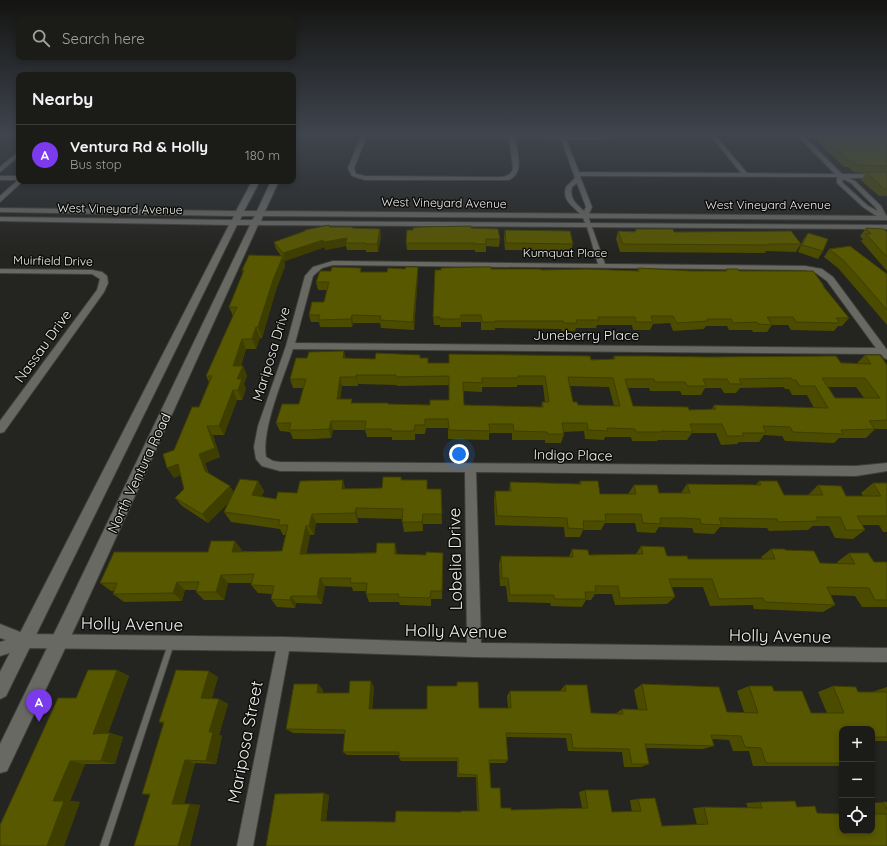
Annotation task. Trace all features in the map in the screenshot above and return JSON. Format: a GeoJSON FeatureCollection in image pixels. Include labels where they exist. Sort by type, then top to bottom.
{"type":"FeatureCollection","features":[{"type":"Feature","properties":{"kind":"main road","name":"North Ventura Road"},"geometry":{"type":"LineString","coordinates":[[0,690],[254,184]]}},
{"type":"Feature","properties":{"kind":"main road","name":"North Ventura Road"},"geometry":{"type":"LineString","coordinates":[[0,764],[60,641],[274,184]]}},
{"type":"Feature","properties":{"kind":"main road","name":"West Vineyard Avenue"},"geometry":{"type":"LineString","coordinates":[[0,210],[260,214],[886,219]]}},
{"type":"Feature","properties":{"kind":"main road","name":"West Vineyard Avenue"},"geometry":{"type":"LineString","coordinates":[[0,219],[234,223],[887,227]]}},
{"type":"Feature","properties":{"kind":"street"},"geometry":{"type":"LineString","coordinates":[[356,174],[364,178],[489,179],[512,176],[514,174]]}},
{"type":"Feature","properties":{"kind":"street"},"geometry":{"type":"LineString","coordinates":[[841,176],[839,182],[865,206],[886,219]]}},
{"type":"Feature","properties":{"kind":"street"},"geometry":{"type":"LineString","coordinates":[[602,266],[585,216],[573,206],[568,190],[570,184],[577,177],[887,176]]}},
{"type":"Feature","properties":{"kind":"street"},"geometry":{"type":"LineString","coordinates":[[577,177],[589,207],[585,216]]}},
{"type":"Feature","properties":{"kind":"street"},"geometry":{"type":"LineString","coordinates":[[0,178],[16,178]]}},
{"type":"Feature","properties":{"kind":"street"},"geometry":{"type":"LineString","coordinates":[[0,200],[17,184]]}},
{"type":"Feature","properties":{"kind":"street","name":"Kumquat Place"},"geometry":{"type":"LineString","coordinates":[[325,265],[333,263],[805,268],[819,271],[830,278],[885,353]]}},
{"type":"Feature","properties":{"kind":"street","name":"Mariposa Drive"},"geometry":{"type":"LineString","coordinates":[[261,459],[258,447],[263,426],[290,346],[308,276],[311,272],[325,265]]}},
{"type":"Feature","properties":{"kind":"street","name":"Muirfield Drive"},"geometry":{"type":"LineString","coordinates":[[0,271],[92,272],[104,278]]}},
{"type":"Feature","properties":{"kind":"street","name":"Nassau Drive"},"geometry":{"type":"LineString","coordinates":[[0,430],[101,290],[104,283],[104,278]]}},
{"type":"Feature","properties":{"kind":"street","name":"Juneberry Place"},"geometry":{"type":"LineString","coordinates":[[290,346],[885,353]]}},
{"type":"Feature","properties":{"kind":"street","name":"Indigo Place"},"geometry":{"type":"LineString","coordinates":[[261,459],[270,466],[276,467],[470,467],[856,471],[887,467]]}},
{"type":"Feature","properties":{"kind":"street","name":"Lobelia Drive"},"geometry":{"type":"LineString","coordinates":[[470,467],[474,650]]}},
{"type":"Feature","properties":{"kind":"street","name":"Holly Avenue"},"geometry":{"type":"LineString","coordinates":[[0,631],[25,641]]}},
{"type":"Feature","properties":{"kind":"street","name":"Holly Avenue"},"geometry":{"type":"LineString","coordinates":[[0,649],[25,641],[60,641],[284,644],[474,650],[887,655]]}},
{"type":"Feature","properties":{"kind":"street","name":"Mariposa Street"},"geometry":{"type":"LineString","coordinates":[[245,846],[284,644]]}},
{"type":"Feature","properties":{"kind":"lane"},"geometry":{"type":"LineString","coordinates":[[104,846],[172,643]]}},
{"type":"Feature","properties":{"kind":"building"},"geometry":{"type":"Polygon","coordinates":[[[869,174],[887,174],[887,189],[884,189],[869,174]]]}},
{"type":"Feature","properties":{"kind":"building"},"geometry":{"type":"Polygon","coordinates":[[[329,225],[330,227],[380,229],[377,244],[346,243],[347,238],[324,242],[323,240],[283,253],[274,242],[305,230],[329,225]]]}},
{"type":"Feature","properties":{"kind":"building"},"geometry":{"type":"Polygon","coordinates":[[[471,226],[471,228],[498,229],[500,239],[486,239],[486,244],[406,243],[407,230],[413,230],[413,228],[471,226]]]}},
{"type":"Feature","properties":{"kind":"building"},"geometry":{"type":"Polygon","coordinates":[[[866,228],[884,229],[887,232],[887,257],[866,234],[871,234],[866,228]]]}},
{"type":"Feature","properties":{"kind":"building"},"geometry":{"type":"Polygon","coordinates":[[[636,229],[673,229],[674,232],[791,231],[801,244],[623,244],[618,231],[635,232],[636,229]]]}},
{"type":"Feature","properties":{"kind":"building"},"geometry":{"type":"Polygon","coordinates":[[[505,230],[570,231],[573,244],[506,243],[505,230]]]}},
{"type":"Feature","properties":{"kind":"building"},"geometry":{"type":"Polygon","coordinates":[[[808,233],[828,239],[823,251],[802,245],[808,233]]]}},
{"type":"Feature","properties":{"kind":"building"},"geometry":{"type":"Polygon","coordinates":[[[850,246],[887,274],[887,310],[843,260],[829,249],[850,246]]]}},
{"type":"Feature","properties":{"kind":"building"},"geometry":{"type":"Polygon","coordinates":[[[249,255],[283,256],[273,280],[258,327],[256,327],[252,339],[242,339],[233,366],[243,366],[237,379],[242,379],[238,390],[233,390],[219,426],[207,426],[215,448],[199,454],[205,471],[230,486],[202,514],[175,498],[184,489],[178,464],[167,468],[163,454],[174,450],[192,407],[199,407],[212,376],[206,376],[237,307],[229,307],[249,255]]]}},
{"type":"Feature","properties":{"kind":"building"},"geometry":{"type":"Polygon","coordinates":[[[332,267],[361,268],[360,272],[387,272],[388,268],[405,269],[406,267],[418,267],[413,322],[380,320],[381,316],[352,315],[351,319],[318,320],[320,315],[309,315],[312,302],[324,302],[329,282],[316,282],[320,271],[331,271],[332,267]]]}},
{"type":"Feature","properties":{"kind":"building"},"geometry":{"type":"Polygon","coordinates":[[[491,267],[491,269],[541,270],[586,269],[639,271],[638,268],[691,271],[727,271],[726,269],[738,269],[739,271],[813,271],[849,318],[836,318],[840,323],[796,322],[793,317],[767,317],[772,325],[758,324],[757,322],[733,323],[731,319],[707,319],[708,321],[677,323],[673,316],[651,316],[653,322],[636,322],[635,317],[598,317],[599,320],[576,320],[577,323],[564,323],[563,321],[482,322],[481,315],[461,315],[461,319],[440,319],[440,317],[433,317],[435,270],[441,270],[441,268],[491,267]]]}},
{"type":"Feature","properties":{"kind":"building"},"geometry":{"type":"Polygon","coordinates":[[[344,351],[343,358],[375,359],[376,353],[420,355],[420,358],[428,358],[428,363],[449,363],[449,354],[590,356],[591,360],[615,359],[614,356],[836,356],[841,363],[871,364],[865,355],[880,355],[887,365],[887,420],[869,421],[875,429],[841,430],[843,434],[793,432],[790,427],[763,426],[766,433],[742,433],[744,436],[727,436],[722,424],[690,424],[693,432],[636,432],[635,429],[607,428],[608,431],[588,430],[587,423],[562,423],[564,434],[514,431],[513,424],[489,424],[490,431],[449,430],[448,419],[425,419],[425,425],[415,425],[414,431],[365,429],[366,421],[331,421],[329,429],[289,430],[291,423],[276,423],[282,404],[299,404],[306,379],[290,379],[296,358],[307,358],[309,352],[344,351]],[[356,375],[356,377],[340,377],[337,399],[352,399],[351,403],[430,405],[430,400],[449,400],[449,376],[396,377],[396,375],[356,375]],[[518,376],[518,378],[482,378],[482,383],[463,382],[464,405],[543,407],[542,402],[549,402],[545,376],[518,376]],[[568,377],[573,402],[577,402],[578,405],[620,406],[613,378],[568,377]],[[791,378],[739,379],[742,384],[730,384],[727,379],[703,379],[706,386],[687,386],[685,382],[655,382],[654,379],[625,379],[633,406],[688,407],[689,410],[716,409],[714,405],[828,408],[815,386],[800,386],[796,380],[792,380],[791,378]],[[822,378],[835,398],[880,398],[865,378],[822,378]]]}},
{"type":"Feature","properties":{"kind":"building"},"geometry":{"type":"Polygon","coordinates":[[[383,477],[401,477],[401,480],[427,480],[427,489],[441,489],[442,514],[423,514],[422,522],[402,522],[403,509],[356,508],[355,513],[312,514],[309,526],[306,526],[300,554],[376,553],[377,543],[395,543],[395,554],[426,555],[426,552],[443,553],[442,591],[431,591],[430,598],[398,597],[399,594],[366,594],[367,583],[350,583],[351,578],[320,578],[317,596],[291,596],[290,600],[271,599],[274,586],[251,585],[254,574],[221,575],[216,592],[196,592],[199,582],[177,582],[173,593],[113,594],[117,583],[100,583],[114,552],[208,552],[211,541],[235,541],[232,552],[282,551],[288,525],[278,525],[280,520],[224,512],[240,479],[258,481],[252,495],[276,499],[278,492],[297,493],[300,481],[343,480],[342,489],[382,488],[383,477]]]}},
{"type":"Feature","properties":{"kind":"building"},"geometry":{"type":"Polygon","coordinates":[[[580,481],[598,481],[600,494],[636,494],[634,485],[657,485],[659,493],[690,493],[687,484],[761,485],[759,481],[777,481],[784,495],[823,495],[818,485],[841,486],[846,496],[881,496],[873,483],[887,483],[887,516],[857,516],[865,530],[846,530],[840,517],[816,517],[819,521],[778,522],[777,519],[719,518],[722,525],[701,524],[700,519],[682,518],[660,518],[661,524],[643,523],[641,514],[605,514],[606,521],[583,521],[584,529],[568,528],[567,518],[497,516],[495,491],[511,491],[510,482],[581,484],[580,481]]]}},
{"type":"Feature","properties":{"kind":"building"},"geometry":{"type":"Polygon","coordinates":[[[641,546],[664,547],[667,556],[687,556],[688,559],[775,559],[771,549],[785,549],[814,551],[820,563],[855,564],[849,553],[868,553],[874,562],[887,562],[887,600],[875,600],[869,588],[827,587],[835,605],[765,602],[763,598],[719,599],[712,579],[669,579],[675,597],[620,598],[618,586],[595,586],[596,592],[585,592],[586,599],[554,599],[554,595],[510,595],[508,578],[502,578],[501,556],[573,557],[572,549],[588,550],[589,555],[643,554],[641,546]]]}},
{"type":"Feature","properties":{"kind":"building"},"geometry":{"type":"Polygon","coordinates":[[[88,670],[117,670],[93,734],[110,733],[101,761],[70,761],[53,801],[64,801],[47,846],[0,846],[0,825],[58,698],[76,698],[88,670]]]}},
{"type":"Feature","properties":{"kind":"building"},"geometry":{"type":"Polygon","coordinates":[[[176,670],[209,671],[201,698],[219,699],[209,732],[213,732],[206,761],[185,760],[172,804],[190,804],[178,846],[134,846],[150,794],[142,794],[164,722],[159,722],[176,670]]]}},
{"type":"Feature","properties":{"kind":"building"},"geometry":{"type":"Polygon","coordinates":[[[350,681],[371,681],[369,709],[427,709],[427,686],[457,686],[457,682],[478,682],[479,708],[511,708],[510,691],[566,691],[565,685],[587,685],[591,713],[623,714],[622,709],[647,710],[642,684],[719,687],[727,712],[758,713],[749,686],[772,686],[774,691],[802,691],[811,713],[844,713],[833,686],[856,687],[858,692],[887,692],[887,737],[875,737],[875,726],[839,726],[839,763],[766,763],[761,748],[745,747],[741,736],[711,735],[714,746],[645,744],[649,764],[632,764],[629,749],[573,748],[571,734],[506,733],[508,760],[489,760],[491,788],[500,788],[501,808],[511,808],[511,810],[588,808],[585,790],[608,790],[612,812],[641,811],[638,799],[655,798],[662,826],[708,824],[704,807],[762,808],[760,802],[795,801],[797,807],[815,806],[817,813],[839,814],[839,834],[875,834],[875,814],[887,814],[887,846],[266,846],[275,794],[324,793],[321,821],[395,822],[396,811],[479,811],[477,775],[458,774],[458,758],[399,758],[399,752],[343,752],[345,730],[286,729],[294,684],[318,684],[317,693],[349,693],[350,681]]]}},
{"type":"Feature","properties":{"kind":"building"},"geometry":{"type":"Polygon","coordinates":[[[883,802],[887,802],[887,810],[883,802]]]}},
{"type":"Feature","properties":{"kind":"place","name":"Ventura Rd & Holly"},"geometry":{"type":"Point","coordinates":[39,722]}}]}
